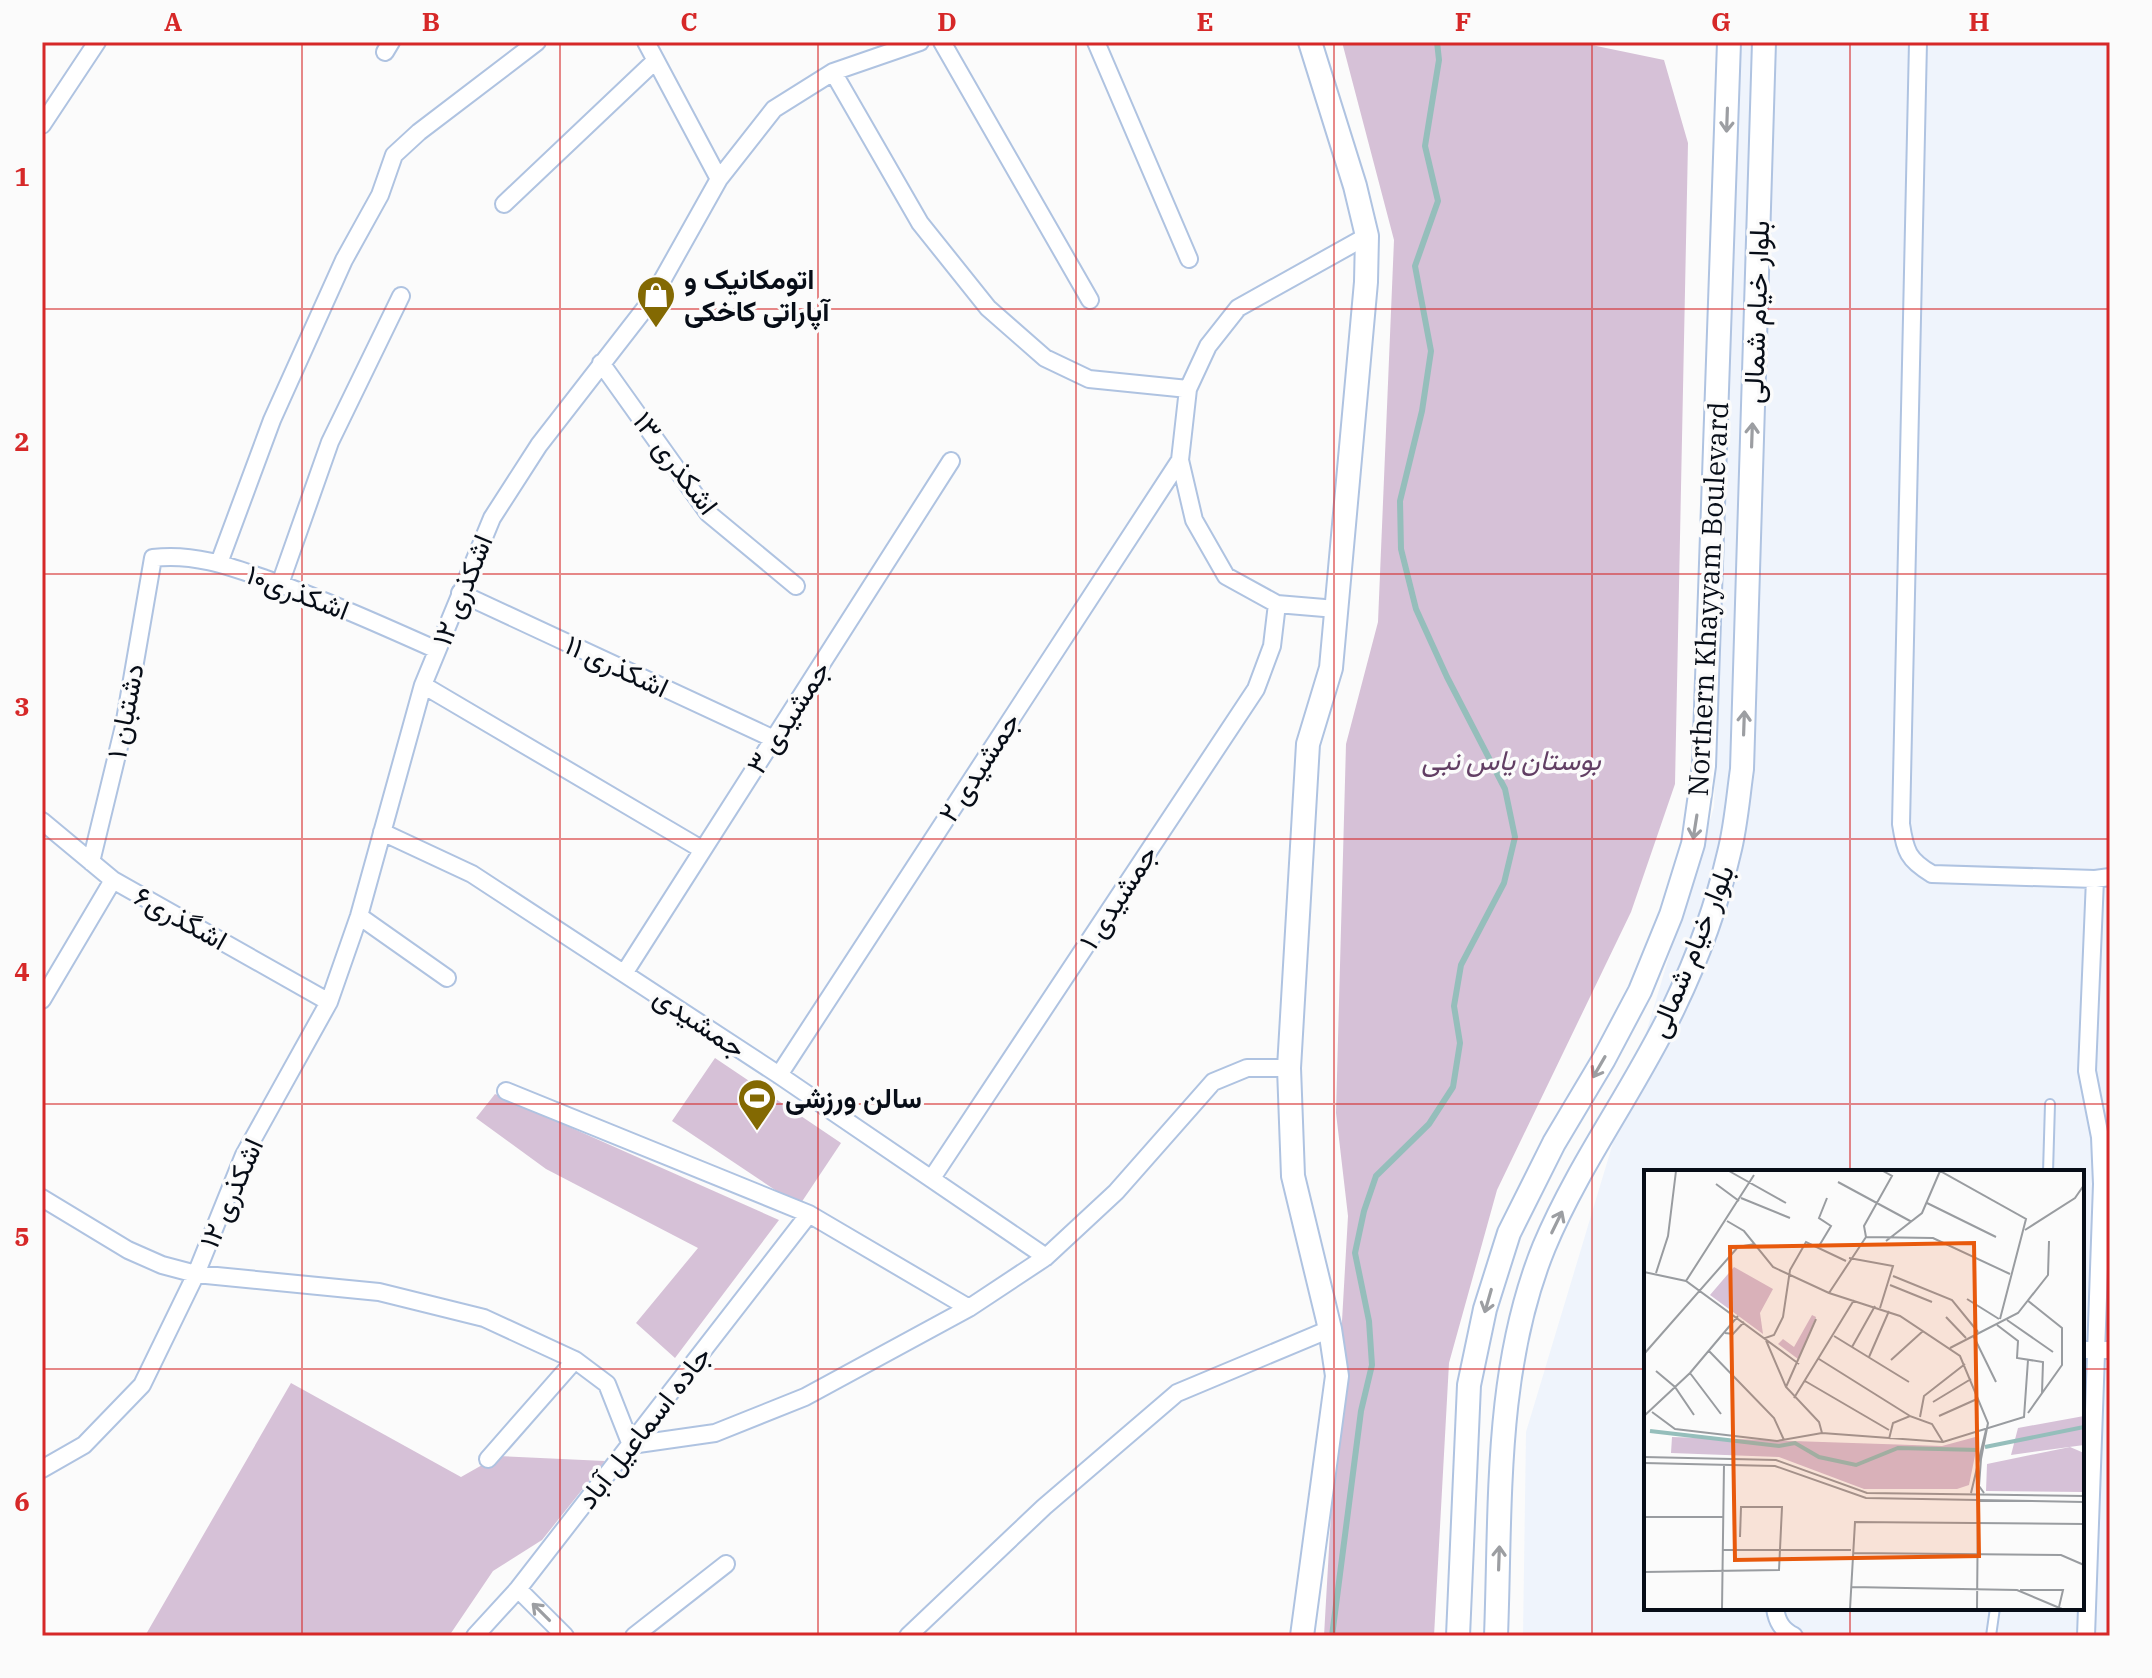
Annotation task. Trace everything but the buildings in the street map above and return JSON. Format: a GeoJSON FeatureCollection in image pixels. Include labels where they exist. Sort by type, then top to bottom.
{"type":"FeatureCollection","features":[{"type":"Feature","properties":{"kind":"street"},"geometry":{"type":"LineString","coordinates":[[42,125],[97,42]]}},
{"type":"Feature","properties":{"kind":"street"},"geometry":{"type":"LineString","coordinates":[[219,563],[272,420],[344,260],[380,195],[394,155],[419,132],[537,42]]}},
{"type":"Feature","properties":{"kind":"street"},"geometry":{"type":"LineString","coordinates":[[646,42],[719,179]]}},
{"type":"Feature","properties":{"kind":"street","name":"اشکذری ۱۲"},"geometry":{"type":"LineString","coordinates":[[42,1469],[84,1445],[142,1385],[196,1274],[244,1155],[329,1002],[359,916],[423,685],[492,518],[539,445],[650,302],[719,179],[774,109],[833,72],[920,42]]}},
{"type":"Feature","properties":{"kind":"street"},"geometry":{"type":"LineString","coordinates":[[942,42],[1090,300]]}},
{"type":"Feature","properties":{"kind":"street"},"geometry":{"type":"LineString","coordinates":[[1096,42],[1189,259]]}},
{"type":"Feature","properties":{"kind":"street"},"geometry":{"type":"LineString","coordinates":[[1302,1636],[1337,1376],[1330,1329],[1293,1176],[1289,1068],[1308,744],[1331,668],[1361,358],[1367,236],[1355,186],[1310,42]]}},
{"type":"Feature","properties":{"kind":"street","name":"بلوار خیام شمالی"},"geometry":{"type":"LineString","coordinates":[[1496,1636],[1506,1390],[1521,1319],[1544,1247],[1587,1162],[1637,1078],[1674,1006],[1706,928],[1729,852],[1742,769],[1764,42]]}},
{"type":"Feature","properties":{"kind":"street"},"geometry":{"type":"LineString","coordinates":[[1918,42],[1901,824],[1905,847],[1915,864],[1932,874],[2103,878],[2087,1071],[2102,1155],[2086,1636]]}},
{"type":"Feature","properties":{"kind":"street","name":"Northern Khayyam Boulevard"},"geometry":{"type":"LineString","coordinates":[[1458,1636],[1469,1385],[1485,1309],[1509,1233],[1554,1143],[1640,991],[1671,915],[1693,844],[1704,766],[1725,48]]}},
{"type":"Feature","properties":{"kind":"street"},"geometry":{"type":"LineString","coordinates":[[504,204],[655,61]]}},
{"type":"Feature","properties":{"kind":"street"},"geometry":{"type":"LineString","coordinates":[[833,72],[920,223],[988,308],[1045,358],[1089,379],[1188,389]]}},
{"type":"Feature","properties":{"kind":"street"},"geometry":{"type":"LineString","coordinates":[[1336,609],[1277,604],[1226,576],[1194,520],[1180,460],[1188,389],[1208,346],[1238,308],[1367,236]]}},
{"type":"Feature","properties":{"kind":"street"},"geometry":{"type":"LineString","coordinates":[[280,584],[330,442],[401,296]]}},
{"type":"Feature","properties":{"kind":"street","name":"اشکذری ۱۳"},"geometry":{"type":"LineString","coordinates":[[601,363],[708,513],[796,586]]}},
{"type":"Feature","properties":{"kind":"street","name":"جمشیدی ۲"},"geometry":{"type":"LineString","coordinates":[[779,1075],[1180,460]]}},
{"type":"Feature","properties":{"kind":"street","name":"جمشیدی ۳"},"geometry":{"type":"LineString","coordinates":[[625,972],[951,461]]}},
{"type":"Feature","properties":{"kind":"street"},"geometry":{"type":"LineString","coordinates":[[1714,490],[1750,492]]}},
{"type":"Feature","properties":{"kind":"street","name":"اشکذری۱۰"},"geometry":{"type":"LineString","coordinates":[[153,558],[175,555],[219,563],[324,600],[437,650]]}},
{"type":"Feature","properties":{"kind":"street","name":"دشتبان ۱"},"geometry":{"type":"LineString","coordinates":[[91,862],[124,726],[153,558]]}},
{"type":"Feature","properties":{"kind":"street","name":"اشکذری ۱۱"},"geometry":{"type":"LineString","coordinates":[[460,593],[774,739]]}},
{"type":"Feature","properties":{"kind":"street","name":"جمشیدی ۱"},"geometry":{"type":"LineString","coordinates":[[932,1178],[1256,689],[1272,646],[1277,604]]}},
{"type":"Feature","properties":{"kind":"street"},"geometry":{"type":"LineString","coordinates":[[423,685],[703,850]]}},
{"type":"Feature","properties":{"kind":"street","name":"اشگذری۶"},"geometry":{"type":"LineString","coordinates":[[42,821],[113,880],[329,1002]]}},
{"type":"Feature","properties":{"kind":"street","name":"جمشیدی"},"geometry":{"type":"LineString","coordinates":[[382,832],[472,874],[625,972],[1046,1257]]}},
{"type":"Feature","properties":{"kind":"street"},"geometry":{"type":"LineString","coordinates":[[42,1000],[113,880]]}},
{"type":"Feature","properties":{"kind":"street"},"geometry":{"type":"LineString","coordinates":[[359,916],[447,978]]}},
{"type":"Feature","properties":{"kind":"street"},"geometry":{"type":"LineString","coordinates":[[42,1198],[128,1250],[162,1265],[196,1274],[379,1292],[484,1318],[575,1360],[607,1384],[631,1445],[715,1433],[805,1397],[969,1308],[1046,1257],[1116,1192],[1213,1082],[1247,1068],[1289,1068]]}},
{"type":"Feature","properties":{"kind":"street"},"geometry":{"type":"LineString","coordinates":[[506,1091],[809,1214],[969,1308]]}},
{"type":"Feature","properties":{"kind":"street","name":"جاده اسماعیل آباد"},"geometry":{"type":"LineString","coordinates":[[479,1635],[631,1445],[809,1214]]}},
{"type":"Feature","properties":{"kind":"street"},"geometry":{"type":"LineString","coordinates":[[908,1636],[1044,1507],[1177,1393],[1330,1329]]}},
{"type":"Feature","properties":{"kind":"street"},"geometry":{"type":"LineString","coordinates":[[488,1459],[575,1360]]}},
{"type":"Feature","properties":{"kind":"street"},"geometry":{"type":"LineString","coordinates":[[634,1636],[726,1564]]}},
{"type":"Feature","properties":{"kind":"street"},"geometry":{"type":"LineString","coordinates":[[518,1589],[565,1636]]}},
{"type":"Feature","properties":{"kind":"street"},"geometry":{"type":"LineString","coordinates":[[1775,1610],[1784,1631],[1794,1636]]}},
{"type":"Feature","properties":{"kind":"lane"},"geometry":{"type":"LineString","coordinates":[[2048,1170],[2050,1104]]}},
{"type":"Feature","properties":{"kind":"lane"},"geometry":{"type":"LineString","coordinates":[[1991,1636],[1995,1610]]}},
{"type":"Feature","properties":{"kind":"shaded area"},"geometry":{"type":"Polygon","coordinates":[[[1735,42],[2110,42],[2110,1636],[1523,1636],[1526,1432],[1714,807],[1735,42]]]}},
{"type":"Feature","properties":{"kind":"green space","name":"بوستان یاس نبی"},"geometry":{"type":"Polygon","coordinates":[[[1342,42],[1577,42],[1664,60],[1688,143],[1675,784],[1631,912],[1497,1190],[1449,1363],[1434,1636],[1324,1636],[1348,1216],[1336,1113],[1346,744],[1378,622],[1394,240],[1342,42]]]}},
{"type":"Feature","properties":{"kind":"green space","name":"سالن ورزشی"},"geometry":{"type":"Polygon","coordinates":[[[715,1058],[841,1143],[799,1206],[672,1121],[715,1058]]]}},
{"type":"Feature","properties":{"kind":"green space"},"geometry":{"type":"Polygon","coordinates":[[[495,1094],[779,1220],[675,1358],[636,1323],[698,1248],[546,1169],[476,1118],[495,1094]]]}},
{"type":"Feature","properties":{"kind":"green space"},"geometry":{"type":"Polygon","coordinates":[[[291,1383],[461,1477],[498,1456],[605,1461],[542,1540],[493,1571],[449,1636],[145,1636],[291,1383]]]}},
{"type":"Feature","properties":{"kind":"waterway"},"geometry":{"type":"LineString","coordinates":[[1332,1636],[1361,1411],[1372,1365],[1369,1321],[1355,1253],[1364,1211],[1376,1176],[1429,1124],[1453,1087],[1460,1043],[1454,1006],[1461,965],[1504,883],[1515,837],[1505,789],[1416,609],[1401,549],[1400,501],[1422,411],[1431,351],[1415,266],[1438,201],[1425,146],[1439,60],[1437,42]]}},
{"type":"Feature","properties":{"kind":"place","name":"اتومکانیک و آپاراتی کاخکی"},"geometry":{"type":"Point","coordinates":[656,329]}},
{"type":"Feature","properties":{"kind":"place","name":"سالن ورزشی"},"geometry":{"type":"Point","coordinates":[757,1132]}}]}
